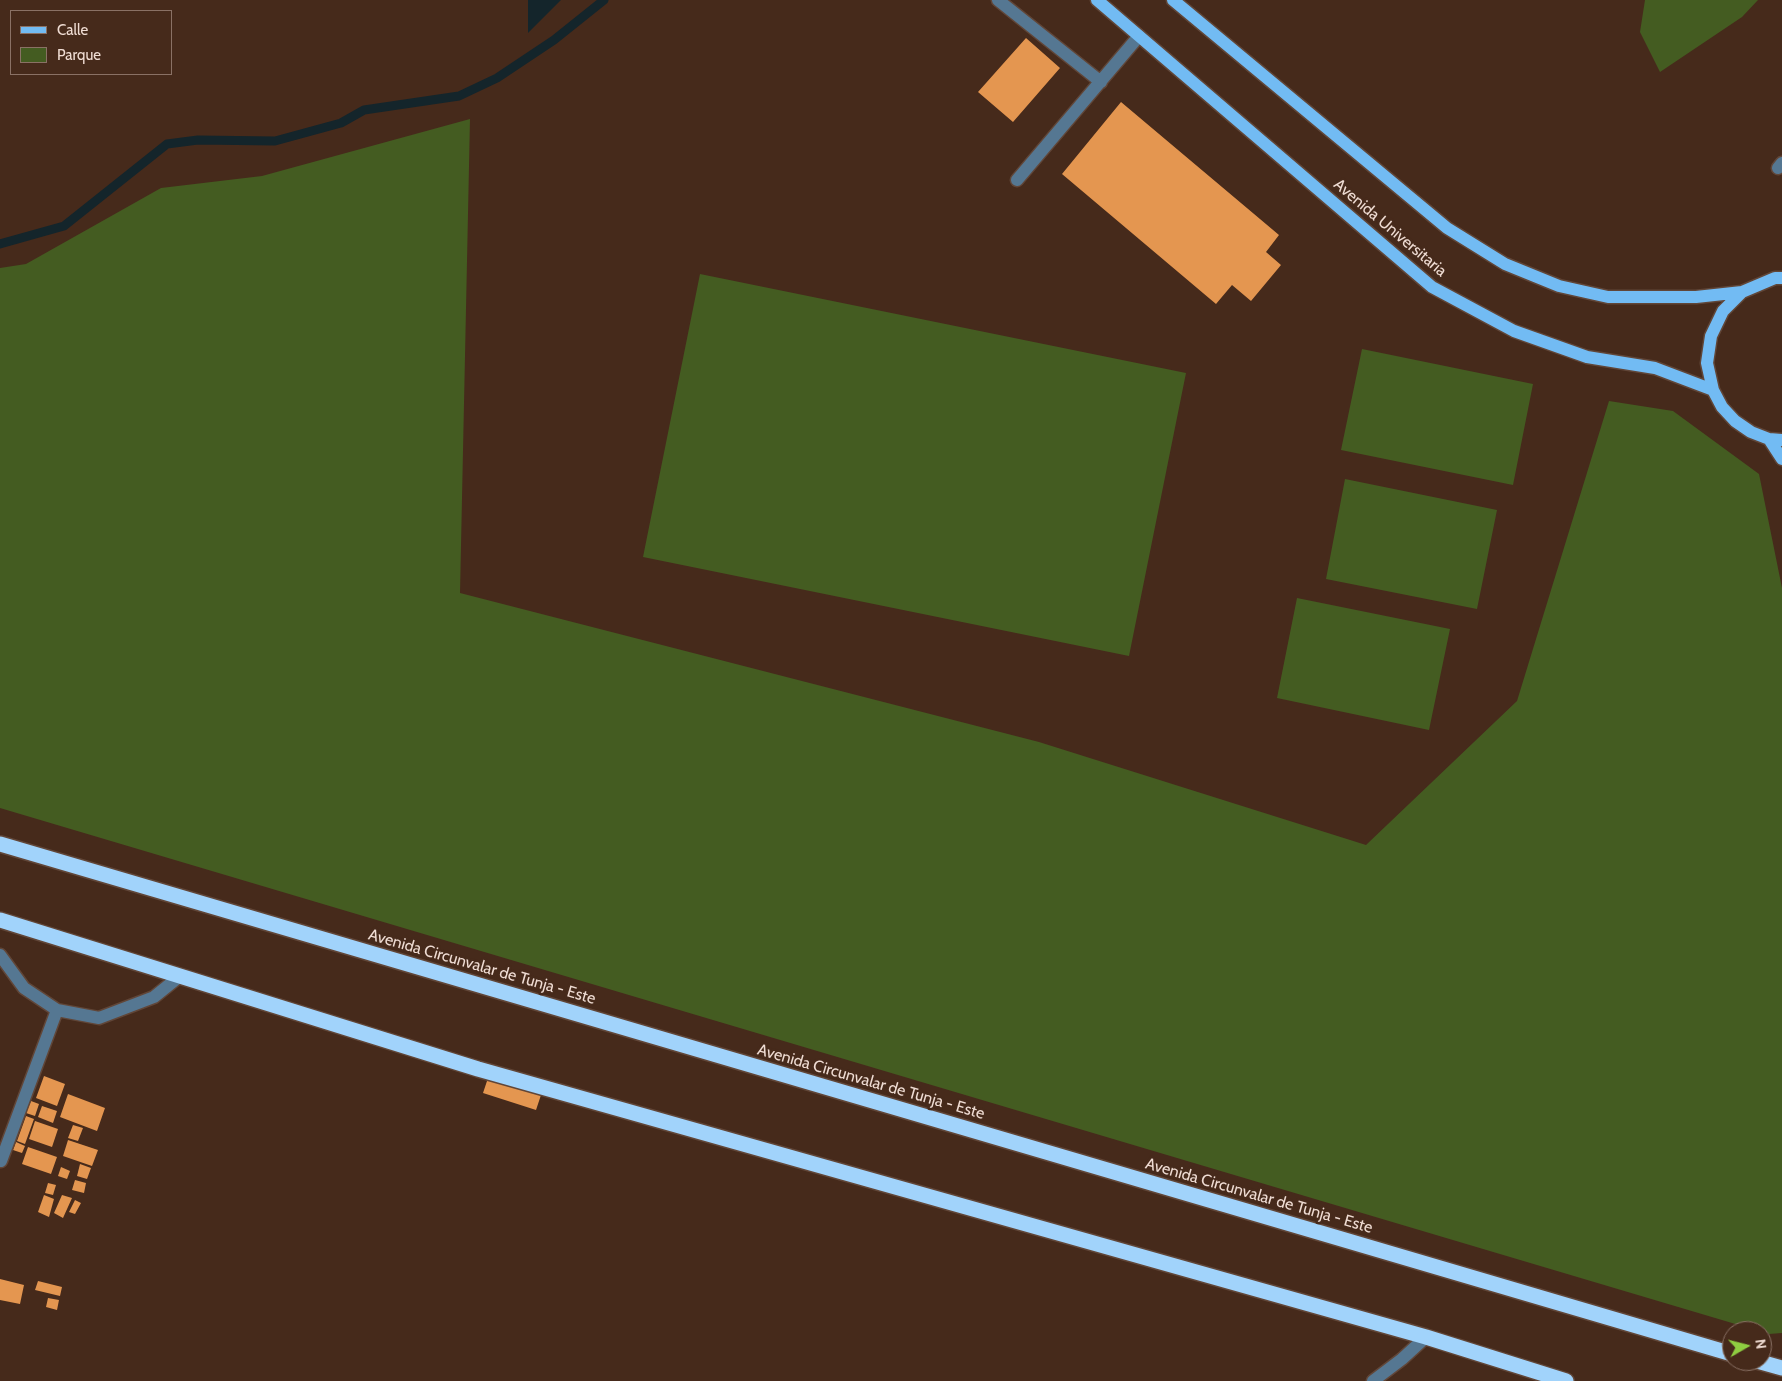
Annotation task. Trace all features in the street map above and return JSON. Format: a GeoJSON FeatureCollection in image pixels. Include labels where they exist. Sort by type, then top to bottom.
{"type":"FeatureCollection","features":[{"type":"Feature","properties":{"kind":"highway","name":"Avenida Circunvalar de Tunja - Este"},"geometry":{"type":"LineString","coordinates":[[0,844],[1722,1351]]}},
{"type":"Feature","properties":{"kind":"highway"},"geometry":{"type":"LineString","coordinates":[[0,920],[478,1069],[1426,1338],[1566,1381]]}},
{"type":"Feature","properties":{"kind":"main road","name":"Avenida Universitaria"},"geometry":{"type":"LineString","coordinates":[[1097,0],[1432,287],[1514,331],[1587,357],[1655,368],[1713,390]]}},
{"type":"Feature","properties":{"kind":"main road"},"geometry":{"type":"LineString","coordinates":[[1173,0],[1448,228],[1505,264],[1559,286],[1608,297],[1696,297],[1742,292],[1780,277]]}},
{"type":"Feature","properties":{"kind":"main road"},"geometry":{"type":"LineString","coordinates":[[1742,292],[1723,311],[1711,336],[1707,363],[1713,390],[1722,407],[1735,421],[1751,432],[1769,439],[1782,440]]}},
{"type":"Feature","properties":{"kind":"main road"},"geometry":{"type":"LineString","coordinates":[[1769,439],[1782,458]]}},
{"type":"Feature","properties":{"kind":"lane"},"geometry":{"type":"LineString","coordinates":[[998,0],[1101,82]]}},
{"type":"Feature","properties":{"kind":"lane"},"geometry":{"type":"LineString","coordinates":[[1017,180],[1139,36]]}},
{"type":"Feature","properties":{"kind":"lane"},"geometry":{"type":"LineString","coordinates":[[0,955],[24,988],[57,1010],[99,1018],[154,997],[180,976]]}},
{"type":"Feature","properties":{"kind":"lane"},"geometry":{"type":"LineString","coordinates":[[1,1161],[57,1010]]}},
{"type":"Feature","properties":{"kind":"lane"},"geometry":{"type":"LineString","coordinates":[[1373,1381],[1426,1338]]}},
{"type":"Feature","properties":{"kind":"green space"},"geometry":{"type":"Polygon","coordinates":[[[1645,0],[1758,0],[1742,17],[1660,72],[1640,32],[1645,0]]]}},
{"type":"Feature","properties":{"kind":"green space"},"geometry":{"type":"Polygon","coordinates":[[[470,119],[460,593],[1039,742],[1366,845],[1517,701],[1609,401],[1673,411],[1759,474],[1782,588],[1782,1333],[1772,1334],[1772,1321],[1725,1321],[0,808],[0,268],[26,264],[161,188],[262,176],[470,119]]]}},
{"type":"Feature","properties":{"kind":"green space"},"geometry":{"type":"Polygon","coordinates":[[[700,274],[1186,373],[1129,656],[643,557],[700,274]]]}},
{"type":"Feature","properties":{"kind":"green space"},"geometry":{"type":"Polygon","coordinates":[[[1362,349],[1533,384],[1513,485],[1341,450],[1362,349]]]}},
{"type":"Feature","properties":{"kind":"green space"},"geometry":{"type":"Polygon","coordinates":[[[1345,479],[1497,510],[1477,609],[1326,579],[1345,479]]]}},
{"type":"Feature","properties":{"kind":"green space"},"geometry":{"type":"Polygon","coordinates":[[[1297,598],[1450,629],[1429,730],[1277,698],[1297,598]]]}},
{"type":"Feature","properties":{"kind":"shaded area"},"geometry":{"type":"Polygon","coordinates":[[[528,0],[561,0],[528,33],[528,0]]]}},
{"type":"Feature","properties":{"kind":"building"},"geometry":{"type":"Polygon","coordinates":[[[1026,38],[1060,68],[1013,122],[978,92],[1026,38]]]}},
{"type":"Feature","properties":{"kind":"building"},"geometry":{"type":"Polygon","coordinates":[[[1121,102],[1279,235],[1266,252],[1281,265],[1251,301],[1232,285],[1216,304],[1062,174],[1121,102]]]}},
{"type":"Feature","properties":{"kind":"building"},"geometry":{"type":"Polygon","coordinates":[[[44,1076],[65,1084],[57,1106],[36,1098],[44,1076]]]}},
{"type":"Feature","properties":{"kind":"building"},"geometry":{"type":"Polygon","coordinates":[[[488,1078],[541,1095],[536,1110],[483,1093],[488,1078]]]}},
{"type":"Feature","properties":{"kind":"building"},"geometry":{"type":"Polygon","coordinates":[[[68,1094],[105,1108],[97,1131],[60,1117],[68,1094]]]}},
{"type":"Feature","properties":{"kind":"building"},"geometry":{"type":"Polygon","coordinates":[[[31,1101],[39,1104],[35,1116],[26,1113],[31,1101]]]}},
{"type":"Feature","properties":{"kind":"building"},"geometry":{"type":"Polygon","coordinates":[[[42,1106],[57,1111],[53,1123],[38,1117],[42,1106]]]}},
{"type":"Feature","properties":{"kind":"building"},"geometry":{"type":"Polygon","coordinates":[[[26,1116],[34,1119],[25,1144],[17,1141],[26,1116]]]}},
{"type":"Feature","properties":{"kind":"building"},"geometry":{"type":"Polygon","coordinates":[[[35,1121],[58,1129],[52,1147],[29,1139],[35,1121]]]}},
{"type":"Feature","properties":{"kind":"building"},"geometry":{"type":"Polygon","coordinates":[[[73,1125],[83,1128],[78,1141],[68,1138],[73,1125]]]}},
{"type":"Feature","properties":{"kind":"building"},"geometry":{"type":"Polygon","coordinates":[[[68,1140],[98,1150],[92,1166],[63,1156],[68,1140]]]}},
{"type":"Feature","properties":{"kind":"building"},"geometry":{"type":"Polygon","coordinates":[[[16,1142],[25,1146],[22,1153],[13,1150],[16,1142]]]}},
{"type":"Feature","properties":{"kind":"building"},"geometry":{"type":"Polygon","coordinates":[[[28,1147],[57,1157],[51,1174],[22,1164],[28,1147]]]}},
{"type":"Feature","properties":{"kind":"building"},"geometry":{"type":"Polygon","coordinates":[[[80,1164],[91,1168],[87,1179],[77,1176],[80,1164]]]}},
{"type":"Feature","properties":{"kind":"building"},"geometry":{"type":"Polygon","coordinates":[[[61,1167],[70,1171],[67,1179],[58,1176],[61,1167]]]}},
{"type":"Feature","properties":{"kind":"building"},"geometry":{"type":"Polygon","coordinates":[[[75,1180],[86,1183],[84,1193],[72,1190],[75,1180]]]}},
{"type":"Feature","properties":{"kind":"building"},"geometry":{"type":"Polygon","coordinates":[[[48,1183],[56,1185],[53,1195],[45,1193],[48,1183]]]}},
{"type":"Feature","properties":{"kind":"building"},"geometry":{"type":"Polygon","coordinates":[[[44,1195],[54,1199],[49,1217],[38,1212],[44,1195]]]}},
{"type":"Feature","properties":{"kind":"building"},"geometry":{"type":"Polygon","coordinates":[[[62,1195],[72,1198],[63,1218],[54,1213],[62,1195]]]}},
{"type":"Feature","properties":{"kind":"building"},"geometry":{"type":"Polygon","coordinates":[[[75,1200],[81,1203],[75,1214],[69,1212],[75,1200]]]}},
{"type":"Feature","properties":{"kind":"building"},"geometry":{"type":"Polygon","coordinates":[[[0,1279],[24,1285],[20,1304],[0,1300],[0,1279]]]}},
{"type":"Feature","properties":{"kind":"building"},"geometry":{"type":"Polygon","coordinates":[[[38,1281],[62,1287],[60,1296],[35,1290],[38,1281]]]}},
{"type":"Feature","properties":{"kind":"building"},"geometry":{"type":"Polygon","coordinates":[[[48,1298],[59,1300],[57,1310],[46,1307],[48,1298]]]}},
{"type":"Feature","properties":{"kind":"waterway"},"geometry":{"type":"LineString","coordinates":[[0,244],[64,226],[167,144],[198,140],[275,141],[341,123],[364,110],[459,96],[497,78],[554,40],[604,0]]}}]}
